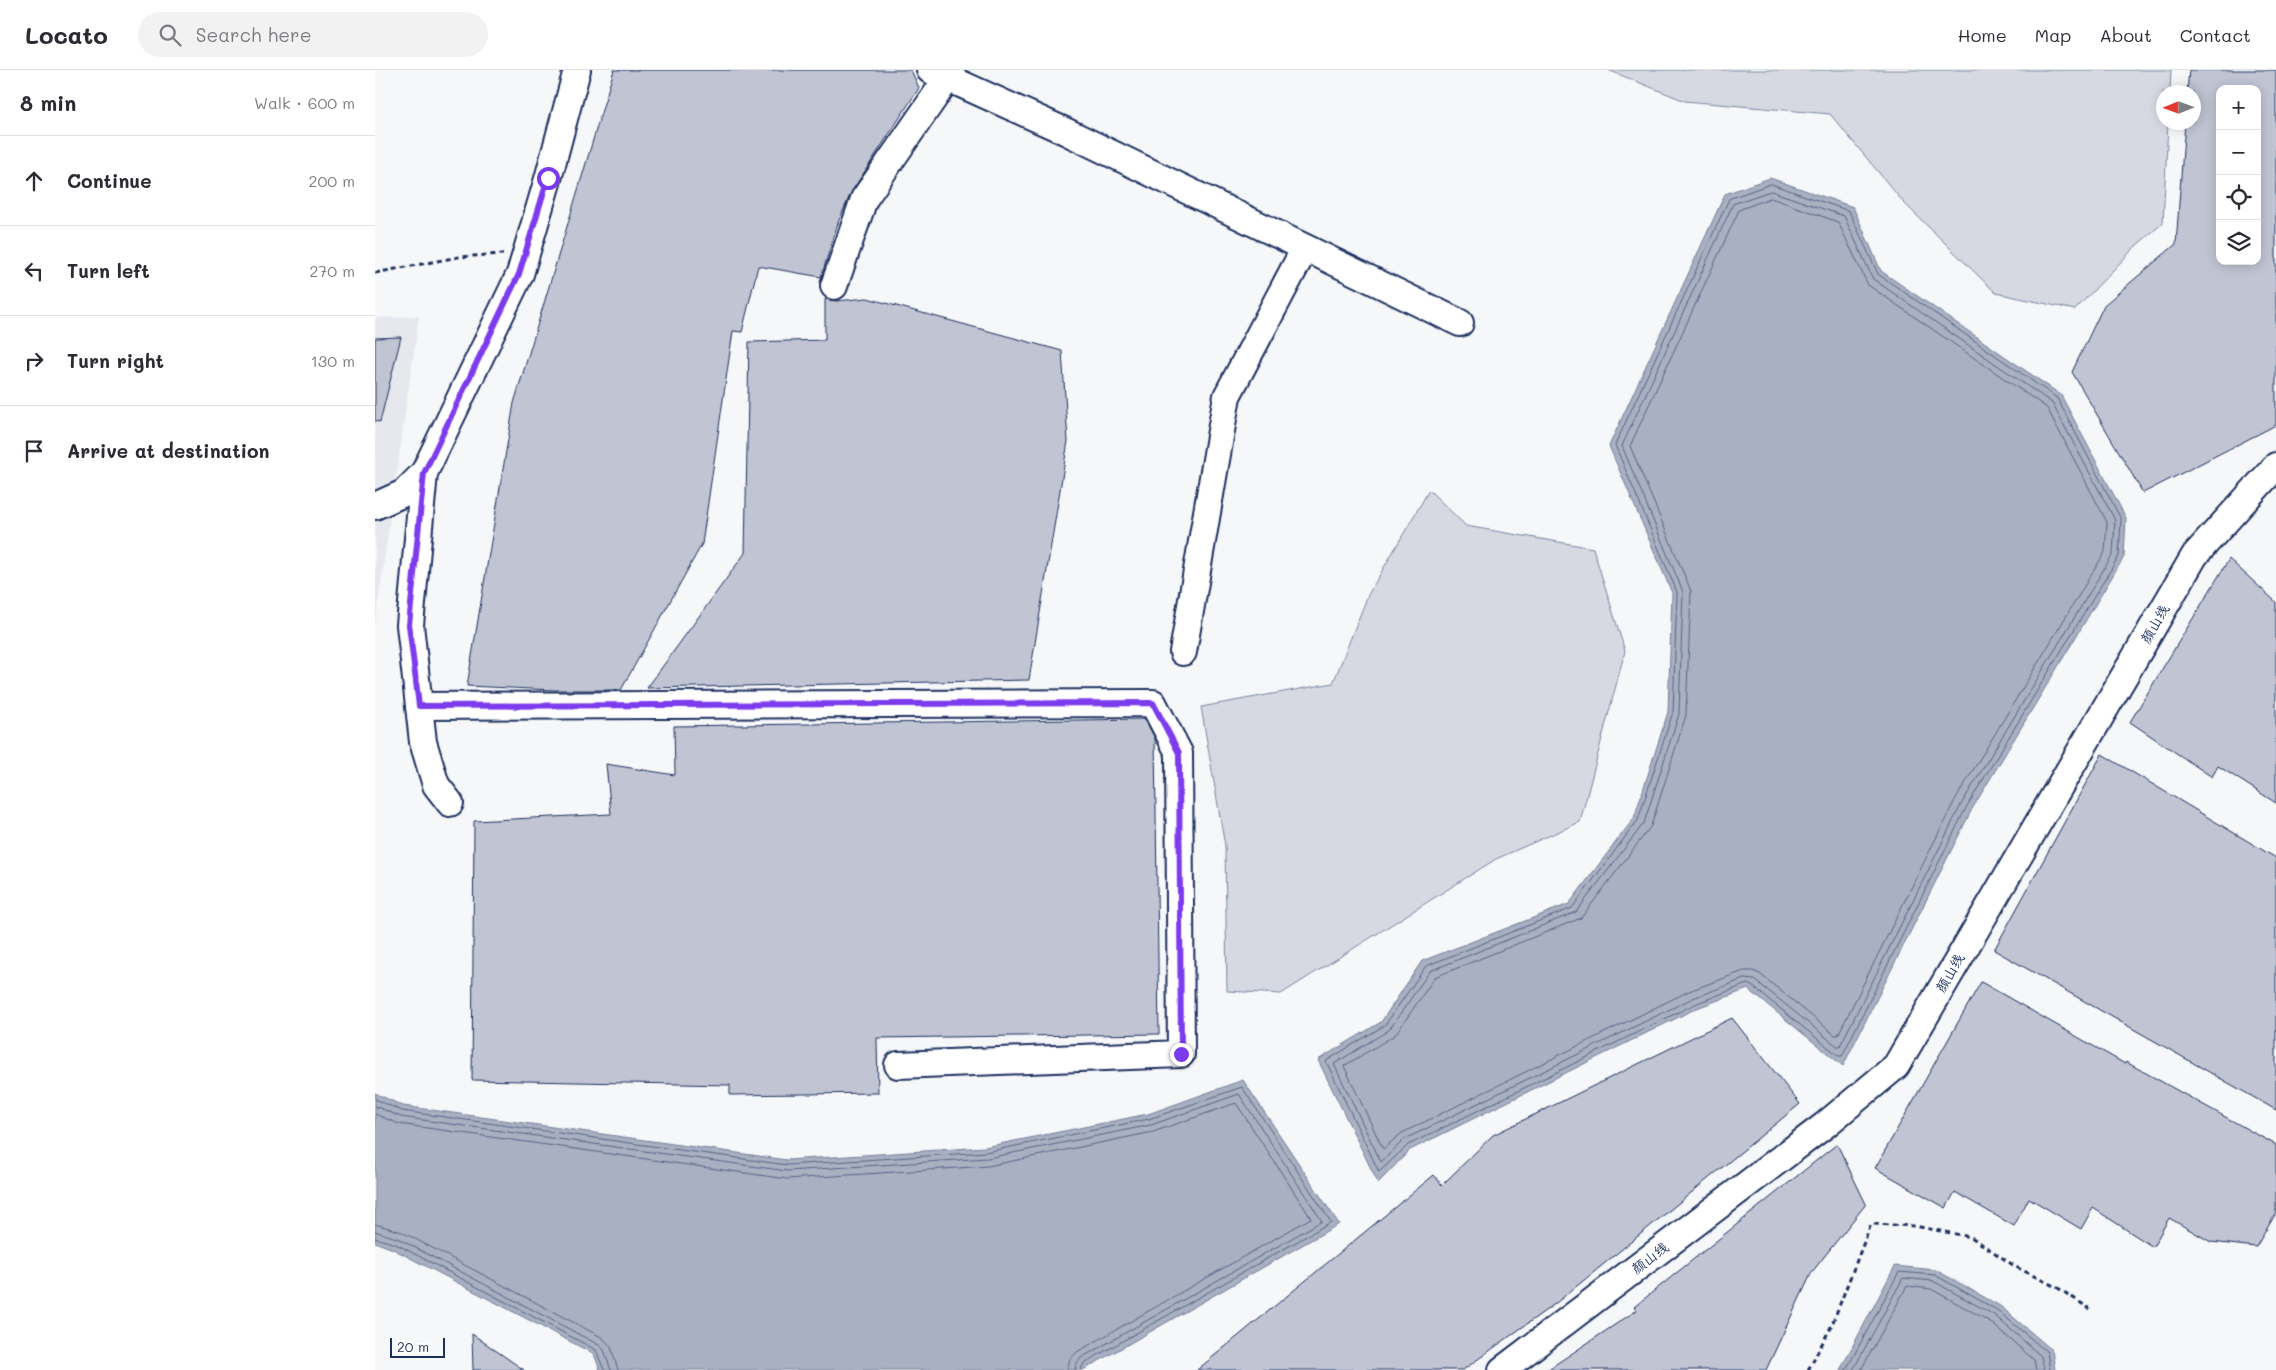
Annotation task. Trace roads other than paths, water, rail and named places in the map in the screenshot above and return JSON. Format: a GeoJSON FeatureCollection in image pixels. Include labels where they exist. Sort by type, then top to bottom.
{"type":"FeatureCollection","features":[{"type":"Feature","properties":{"kind":"street"},"geometry":{"type":"LineString","coordinates":[[450,803],[437,785],[423,742],[409,625],[424,473],[519,274],[577,70]]}},
{"type":"Feature","properties":{"kind":"street"},"geometry":{"type":"LineString","coordinates":[[834,286],[864,199],[942,73],[1460,323]]}},
{"type":"Feature","properties":{"kind":"street"},"geometry":{"type":"LineString","coordinates":[[1183,652],[1227,396],[1305,248]]}},
{"type":"Feature","properties":{"kind":"street","name":"颜山线"},"geometry":{"type":"LineString","coordinates":[[1502,1370],[1825,1125],[1896,1066],[2195,554],[2276,466]]}},
{"type":"Feature","properties":{"kind":"street"},"geometry":{"type":"LineString","coordinates":[[375,506],[404,492],[424,473]]}},
{"type":"Feature","properties":{"kind":"street"},"geometry":{"type":"LineString","coordinates":[[419,706],[1153,703],[1179,753],[1181,1054],[898,1065]]}},
{"type":"Feature","properties":{"kind":"water"},"geometry":{"type":"Polygon","coordinates":[[[1770,178],[1853,207],[1881,271],[2061,395],[2126,518],[2124,557],[1972,809],[1843,1066],[1748,989],[1697,1008],[1410,1150],[1378,1183],[1318,1060],[1381,1022],[1422,961],[1569,904],[1634,818],[1668,712],[1672,593],[1609,446],[1725,194],[1770,178]]]}},
{"type":"Feature","properties":{"kind":"water"},"geometry":{"type":"Polygon","coordinates":[[[1243,1080],[1339,1224],[1083,1370],[600,1370],[594,1354],[393,1249],[375,1242],[375,1093],[403,1106],[787,1160],[985,1147],[1148,1114],[1243,1080]]]}},
{"type":"Feature","properties":{"kind":"water"},"geometry":{"type":"Polygon","coordinates":[[[1895,1266],[1936,1270],[2000,1306],[2052,1350],[2055,1370],[1840,1370],[1895,1266]]]}}]}
